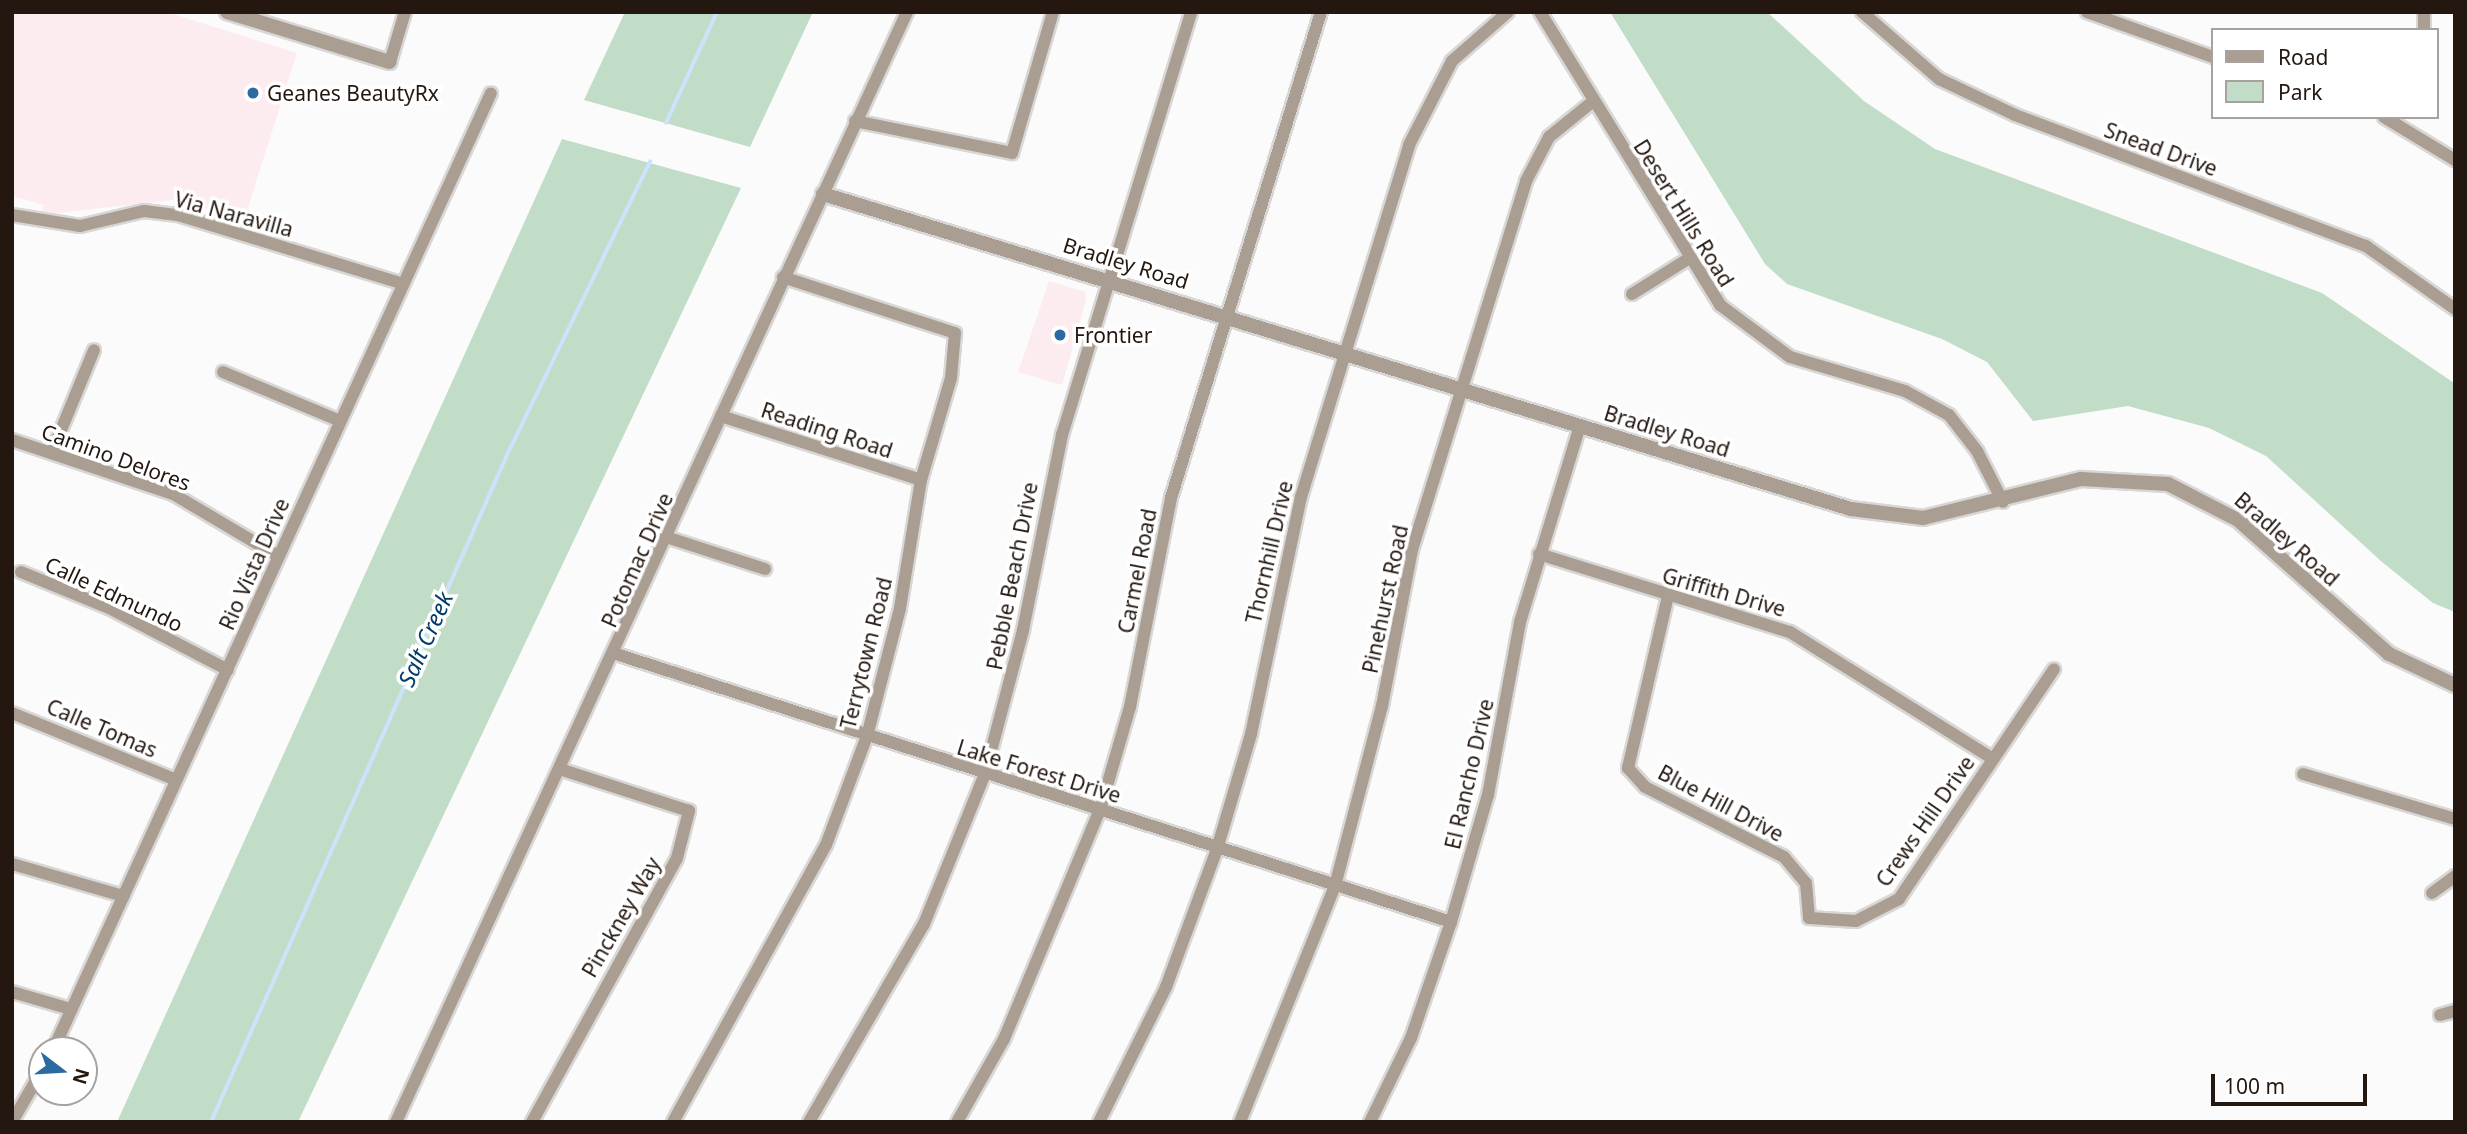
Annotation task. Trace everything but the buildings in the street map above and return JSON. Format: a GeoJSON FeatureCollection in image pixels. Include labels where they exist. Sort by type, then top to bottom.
{"type":"FeatureCollection","features":[{"type":"Feature","properties":{"kind":"street"},"geometry":{"type":"LineString","coordinates":[[227,12],[390,62],[405,12]]}},
{"type":"Feature","properties":{"kind":"street","name":"Potomac Drive"},"geometry":{"type":"LineString","coordinates":[[396,1122],[616,654],[783,277],[907,12]]}},
{"type":"Feature","properties":{"kind":"street"},"geometry":{"type":"LineString","coordinates":[[855,121],[1012,153],[1053,12]]}},
{"type":"Feature","properties":{"kind":"street","name":"Pebble Beach Drive"},"geometry":{"type":"LineString","coordinates":[[809,1122],[924,924],[985,774],[1023,630],[1062,435],[1191,12]]}},
{"type":"Feature","properties":{"kind":"street","name":"Carmel Road"},"geometry":{"type":"LineString","coordinates":[[957,1122],[1004,1039],[1100,810],[1130,707],[1171,498],[1321,12]]}},
{"type":"Feature","properties":{"kind":"street","name":"Thornhill Drive"},"geometry":{"type":"LineString","coordinates":[[1100,1122],[1166,987],[1217,849],[1251,734],[1301,497],[1429,97],[1478,34],[1508,12]]}},
{"type":"Feature","properties":{"kind":"street","name":"Desert Hills Road"},"geometry":{"type":"LineString","coordinates":[[1540,12],[1688,260],[1720,305],[1790,357],[1905,391],[1949,415],[1977,451],[2003,502]]}},
{"type":"Feature","properties":{"kind":"street","name":"Snead Drive"},"geometry":{"type":"LineString","coordinates":[[1862,12],[1939,79],[2015,115],[2366,246],[2455,309]]}},
{"type":"Feature","properties":{"kind":"street"},"geometry":{"type":"LineString","coordinates":[[2087,12],[2212,57]]}},
{"type":"Feature","properties":{"kind":"street","name":"Rio Vista Drive"},"geometry":{"type":"LineString","coordinates":[[59,1036],[228,670],[401,283],[491,93]]}},
{"type":"Feature","properties":{"kind":"street","name":"Pinehurst Road"},"geometry":{"type":"LineString","coordinates":[[1240,1122],[1335,886],[1382,706],[1412,550],[1535,158],[1549,137],[1592,102]]}},
{"type":"Feature","properties":{"kind":"street"},"geometry":{"type":"LineString","coordinates":[[2398,120],[2455,160]]}},
{"type":"Feature","properties":{"kind":"street","name":"Bradley Road"},"geometry":{"type":"LineString","coordinates":[[823,194],[1110,279],[1580,426],[1887,516],[1923,519],[2003,502],[2081,479],[2136,479],[2204,497],[2238,520],[2370,641],[2418,671],[2455,685]]}},
{"type":"Feature","properties":{"kind":"street","name":"Via Naravilla"},"geometry":{"type":"LineString","coordinates":[[12,215],[80,226],[144,211],[178,215],[401,283]]}},
{"type":"Feature","properties":{"kind":"street"},"geometry":{"type":"LineString","coordinates":[[1632,294],[1688,260]]}},
{"type":"Feature","properties":{"kind":"street","name":"Terrytown Road"},"geometry":{"type":"LineString","coordinates":[[673,1122],[826,845],[867,736],[900,608],[921,480],[951,378],[956,333],[783,277]]}},
{"type":"Feature","properties":{"kind":"street"},"geometry":{"type":"LineString","coordinates":[[52,452],[94,350]]}},
{"type":"Feature","properties":{"kind":"street"},"geometry":{"type":"LineString","coordinates":[[223,372],[340,421]]}},
{"type":"Feature","properties":{"kind":"street","name":"Reading Road"},"geometry":{"type":"LineString","coordinates":[[721,416],[921,480]]}},
{"type":"Feature","properties":{"kind":"street","name":"El Rancho Drive"},"geometry":{"type":"LineString","coordinates":[[1370,1122],[1411,1038],[1451,922],[1488,795],[1539,554],[1580,426]]}},
{"type":"Feature","properties":{"kind":"street","name":"Camino Delores"},"geometry":{"type":"LineString","coordinates":[[12,440],[173,494],[278,556]]}},
{"type":"Feature","properties":{"kind":"street"},"geometry":{"type":"LineString","coordinates":[[669,538],[765,569]]}},
{"type":"Feature","properties":{"kind":"street","name":"Griffith Drive"},"geometry":{"type":"LineString","coordinates":[[1539,554],[1790,632],[1993,759]]}},
{"type":"Feature","properties":{"kind":"street","name":"Calle Edmundo"},"geometry":{"type":"LineString","coordinates":[[21,572],[109,608],[228,670]]}},
{"type":"Feature","properties":{"kind":"street","name":"Blue Hill Drive"},"geometry":{"type":"LineString","coordinates":[[1668,596],[1628,768],[1645,787],[1784,858],[1806,883],[1809,918]]}},
{"type":"Feature","properties":{"kind":"street","name":"Lake Forest Drive"},"geometry":{"type":"LineString","coordinates":[[616,654],[1451,922]]}},
{"type":"Feature","properties":{"kind":"street","name":"Crews Hill Drive"},"geometry":{"type":"LineString","coordinates":[[1809,918],[1856,921],[1899,899],[2054,669]]}},
{"type":"Feature","properties":{"kind":"street","name":"Calle Tomas"},"geometry":{"type":"LineString","coordinates":[[12,713],[176,780]]}},
{"type":"Feature","properties":{"kind":"street","name":"Pinckney Way"},"geometry":{"type":"LineString","coordinates":[[532,1122],[677,858],[689,811],[560,769]]}},
{"type":"Feature","properties":{"kind":"street"},"geometry":{"type":"LineString","coordinates":[[2302,774],[2455,818]]}},
{"type":"Feature","properties":{"kind":"street"},"geometry":{"type":"LineString","coordinates":[[12,864],[123,896]]}},
{"type":"Feature","properties":{"kind":"street"},"geometry":{"type":"LineString","coordinates":[[2432,893],[2455,876]]}},
{"type":"Feature","properties":{"kind":"street"},"geometry":{"type":"LineString","coordinates":[[12,992],[71,1009]]}},
{"type":"Feature","properties":{"kind":"street"},"geometry":{"type":"LineString","coordinates":[[2440,1015],[2455,1011]]}},
{"type":"Feature","properties":{"kind":"street"},"geometry":{"type":"LineString","coordinates":[[13,1120],[28,1094]]}},
{"type":"Feature","properties":{"kind":"shaded area"},"geometry":{"type":"Polygon","coordinates":[[[12,12],[167,12],[297,53],[244,220],[171,200],[50,214],[42,212],[44,205],[12,196],[12,12]]]}},
{"type":"Feature","properties":{"kind":"shaded area"},"geometry":{"type":"Polygon","coordinates":[[[1049,281],[1085,292],[1086,300],[1062,385],[1018,372],[1049,281]]]}},
{"type":"Feature","properties":{"kind":"green space"},"geometry":{"type":"Polygon","coordinates":[[[625,12],[813,12],[750,147],[584,100],[625,12]]]}},
{"type":"Feature","properties":{"kind":"green space"},"geometry":{"type":"Polygon","coordinates":[[[1610,12],[1767,12],[1864,101],[1935,149],[2322,293],[2454,383],[2455,612],[2433,603],[2382,562],[2266,456],[2209,428],[2128,406],[2033,421],[1987,362],[1942,339],[1787,284],[1765,264],[1610,12]]]}},
{"type":"Feature","properties":{"kind":"green space"},"geometry":{"type":"Polygon","coordinates":[[[562,139],[741,188],[298,1122],[117,1122],[562,139]]]}},
{"type":"Feature","properties":{"kind":"waterway","name":"Salt Creek"},"geometry":{"type":"LineString","coordinates":[[666,123],[717,12]]}},
{"type":"Feature","properties":{"kind":"waterway","name":"Salt Creek"},"geometry":{"type":"LineString","coordinates":[[211,1122],[508,453],[650,162]]}},
{"type":"Feature","properties":{"kind":"place","name":"Geanes BeautyRx"},"geometry":{"type":"Point","coordinates":[253,93]}},
{"type":"Feature","properties":{"kind":"place","name":"Frontier"},"geometry":{"type":"Point","coordinates":[1060,335]}}]}
